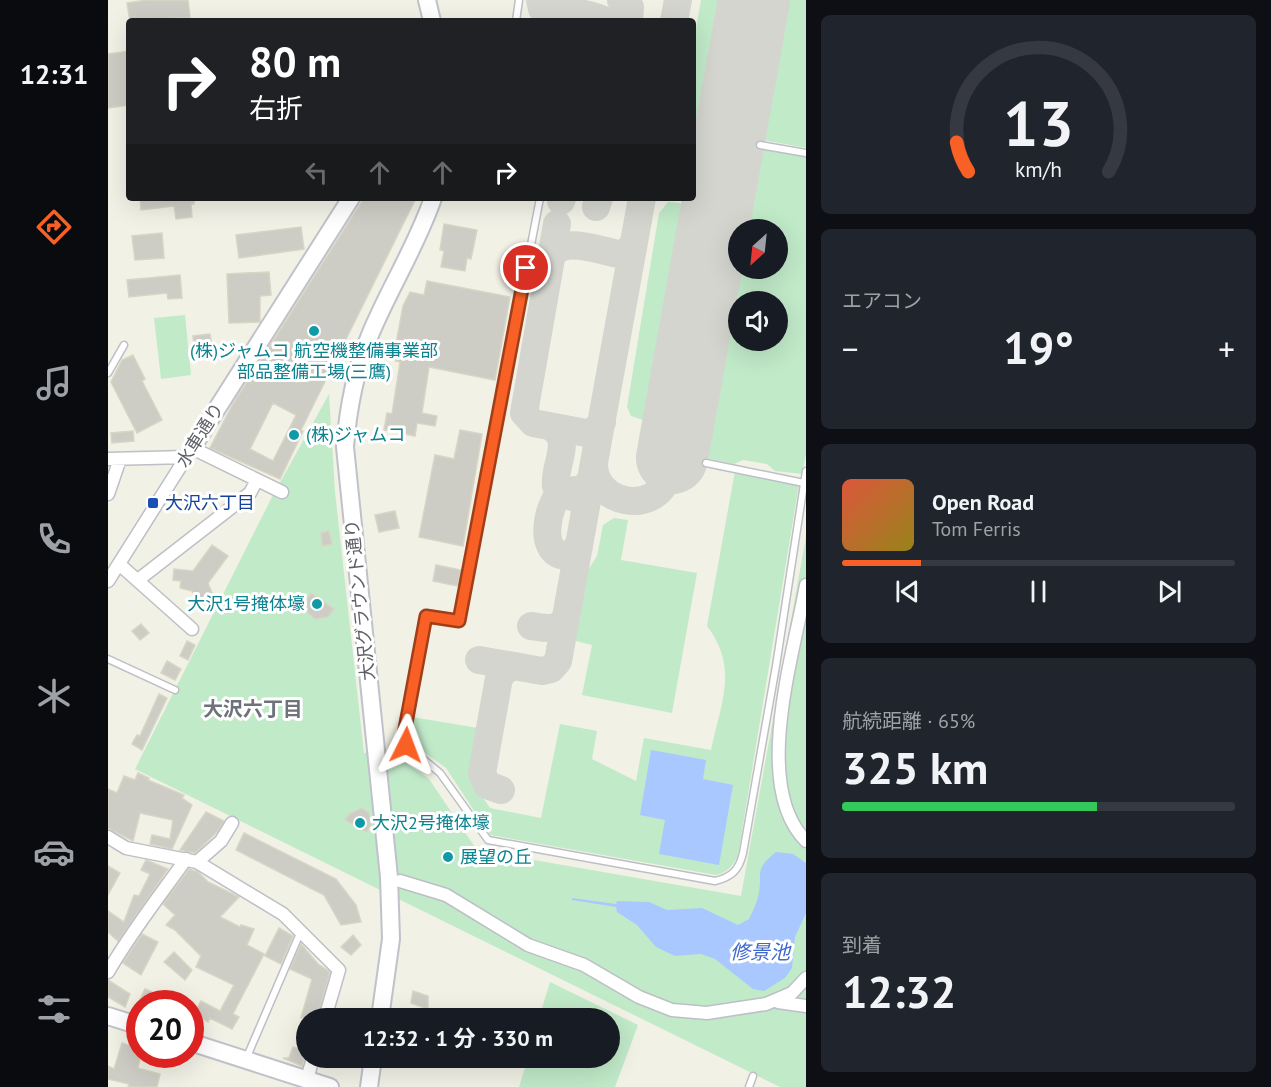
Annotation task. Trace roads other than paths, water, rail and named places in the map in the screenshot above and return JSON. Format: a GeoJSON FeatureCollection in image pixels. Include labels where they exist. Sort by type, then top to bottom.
{"type":"FeatureCollection","features":[{"type":"Feature","properties":{"kind":"street"},"geometry":{"type":"LineString","coordinates":[[427,0],[431,18]]}},
{"type":"Feature","properties":{"kind":"street","name":"水車通り"},"geometry":{"type":"LineString","coordinates":[[108,581],[349,201]]}},
{"type":"Feature","properties":{"kind":"street","name":"大沢グラウンド通り"},"geometry":{"type":"LineString","coordinates":[[381,1008],[391,939],[389,877],[345,447],[348,414],[357,370],[369,336],[432,201]]}},
{"type":"Feature","properties":{"kind":"street"},"geometry":{"type":"LineString","coordinates":[[108,494],[114,459],[189,453],[282,492]]}},
{"type":"Feature","properties":{"kind":"street"},"geometry":{"type":"LineString","coordinates":[[138,580],[250,493],[257,480]]}},
{"type":"Feature","properties":{"kind":"street"},"geometry":{"type":"LineString","coordinates":[[119,564],[192,629]]}},
{"type":"Feature","properties":{"kind":"street"},"geometry":{"type":"LineString","coordinates":[[806,585],[783,711],[778,761],[779,786],[784,805],[806,841]]}},
{"type":"Feature","properties":{"kind":"street"},"geometry":{"type":"LineString","coordinates":[[108,972],[143,915],[191,861],[221,841],[231,824]]}},
{"type":"Feature","properties":{"kind":"street"},"geometry":{"type":"LineString","coordinates":[[108,837],[126,848],[191,861],[283,914],[339,970],[328,1008]]}},
{"type":"Feature","properties":{"kind":"street"},"geometry":{"type":"LineString","coordinates":[[400,881],[446,896],[528,945],[584,965],[659,1006],[686,1012],[707,1013],[777,1001],[792,993],[806,978]]}},
{"type":"Feature","properties":{"kind":"street"},"geometry":{"type":"LineString","coordinates":[[777,1001],[806,1006]]}},
{"type":"Feature","properties":{"kind":"street"},"geometry":{"type":"LineString","coordinates":[[108,1016],[126,1022]]}},
{"type":"Feature","properties":{"kind":"street"},"geometry":{"type":"LineString","coordinates":[[204,1046],[330,1087]]}},
{"type":"Feature","properties":{"kind":"street"},"geometry":{"type":"LineString","coordinates":[[307,1079],[310,1068]]}},
{"type":"Feature","properties":{"kind":"street"},"geometry":{"type":"LineString","coordinates":[[369,1087],[372,1068]]}},
{"type":"Feature","properties":{"kind":"lane"},"geometry":{"type":"LineString","coordinates":[[516,18],[519,0]]}},
{"type":"Feature","properties":{"kind":"lane"},"geometry":{"type":"LineString","coordinates":[[760,145],[806,153]]}},
{"type":"Feature","properties":{"kind":"lane"},"geometry":{"type":"LineString","coordinates":[[539,201],[459,621],[426,616],[404,734],[406,745],[440,773],[488,840],[715,881],[727,878],[735,872],[743,853],[772,689],[806,471]]}},
{"type":"Feature","properties":{"kind":"lane"},"geometry":{"type":"LineString","coordinates":[[108,373],[111,361],[124,345]]}},
{"type":"Feature","properties":{"kind":"lane"},"geometry":{"type":"LineString","coordinates":[[706,464],[804,483]]}},
{"type":"Feature","properties":{"kind":"lane"},"geometry":{"type":"LineString","coordinates":[[108,659],[175,690]]}},
{"type":"Feature","properties":{"kind":"lane"},"geometry":{"type":"LineString","coordinates":[[246,1060],[300,932]]}},
{"type":"Feature","properties":{"kind":"lane"},"geometry":{"type":"LineString","coordinates":[[749,1087],[753,1076]]}},
{"type":"Feature","properties":{"kind":"water"},"geometry":{"type":"Polygon","coordinates":[[[651,750],[706,760],[703,779],[733,785],[719,865],[659,854],[665,820],[640,815],[651,750]]]}},
{"type":"Feature","properties":{"kind":"water","name":"修景池"},"geometry":{"type":"Polygon","coordinates":[[[776,852],[793,854],[806,863],[806,913],[795,937],[792,968],[785,978],[764,991],[753,989],[715,959],[701,954],[675,956],[656,947],[637,925],[617,912],[616,907],[572,900],[572,898],[616,904],[617,901],[649,902],[667,910],[702,908],[738,925],[749,919],[760,889],[761,868],[776,852]]]}},
{"type":"Feature","properties":{"kind":"place","name":"(株)ジャムコ 航空機整備事業部 部品整備工場(三鷹)"},"geometry":{"type":"Point","coordinates":[314,331]}},
{"type":"Feature","properties":{"kind":"place","name":"(株)ジャムコ"},"geometry":{"type":"Point","coordinates":[294,435]}},
{"type":"Feature","properties":{"kind":"place","name":"大沢六丁目"},"geometry":{"type":"Point","coordinates":[153,503]}},
{"type":"Feature","properties":{"kind":"place","name":"大沢1号掩体壕"},"geometry":{"type":"Point","coordinates":[317,604]}},
{"type":"Feature","properties":{"kind":"place","name":"大沢2号掩体壕"},"geometry":{"type":"Point","coordinates":[360,823]}},
{"type":"Feature","properties":{"kind":"place","name":"展望の丘"},"geometry":{"type":"Point","coordinates":[448,857]}},
{"type":"Feature","properties":{"kind":"district","name":"大沢六丁目"},"geometry":{"type":"Point","coordinates":[253,709]}}]}
